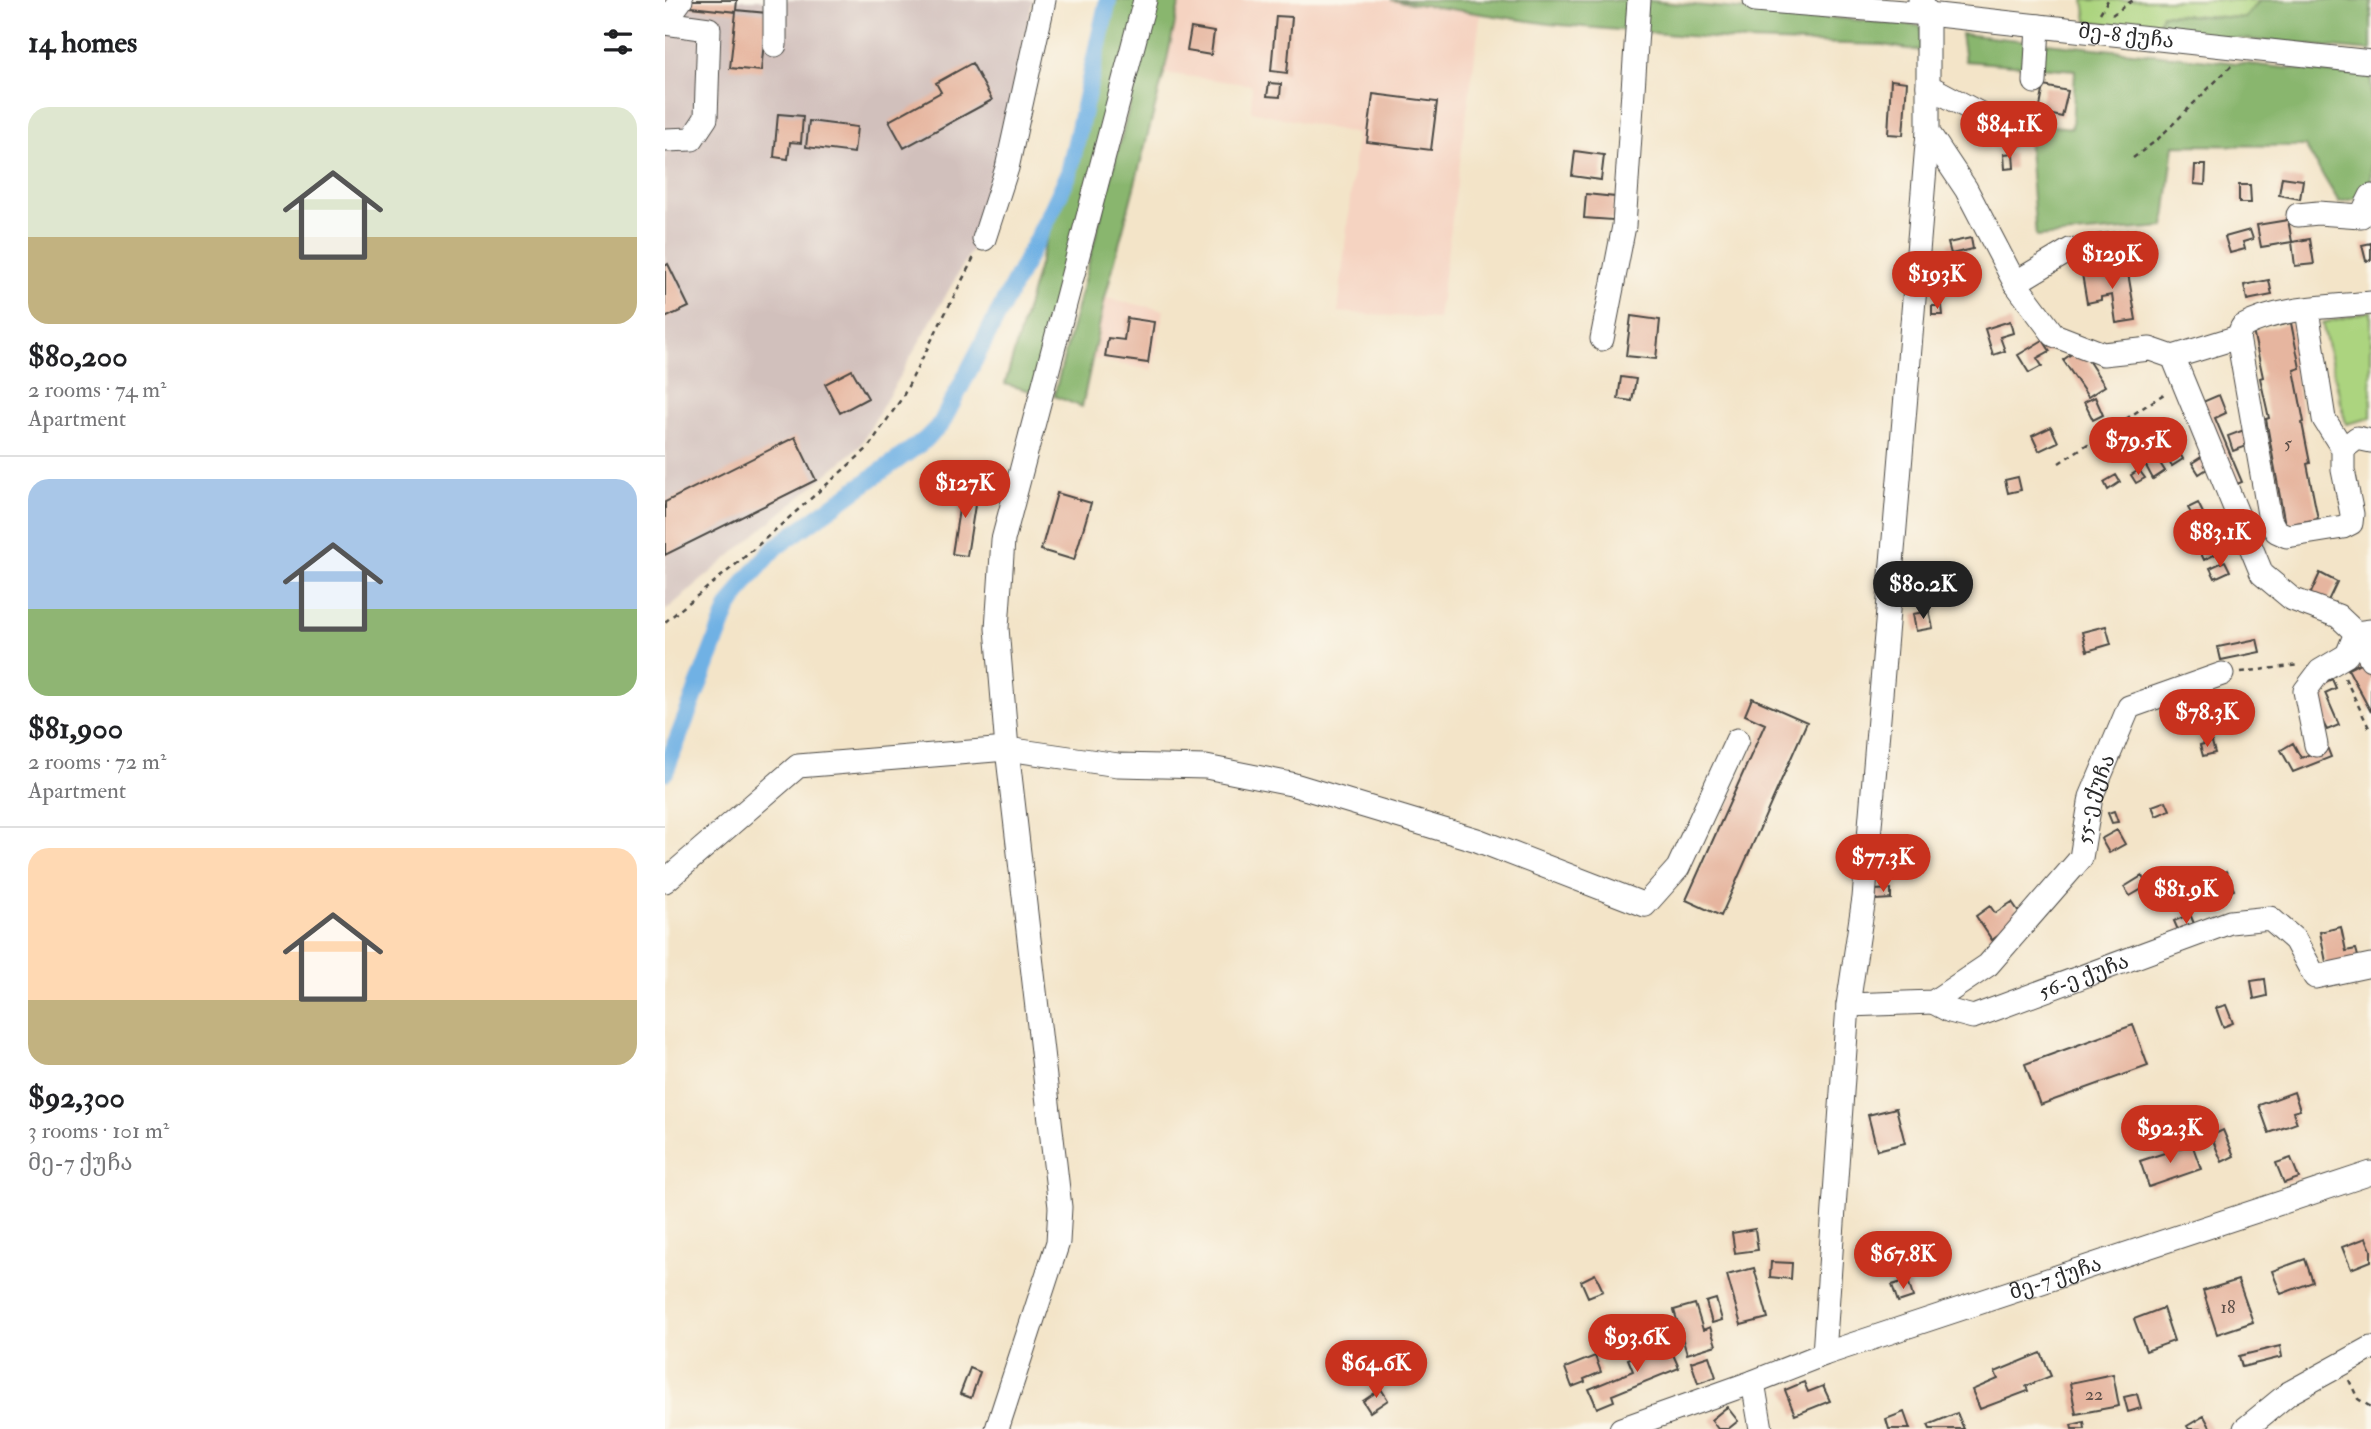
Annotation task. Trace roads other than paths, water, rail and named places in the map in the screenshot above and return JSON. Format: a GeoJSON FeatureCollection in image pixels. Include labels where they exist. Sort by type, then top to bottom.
{"type":"FeatureCollection","features":[{"type":"Feature","properties":{"kind":"street"},"geometry":{"type":"LineString","coordinates":[[665,140],[692,139],[706,118],[709,29],[665,22],[681,0]]}},
{"type":"Feature","properties":{"kind":"street"},"geometry":{"type":"LineString","coordinates":[[775,0],[775,45]]}},
{"type":"Feature","properties":{"kind":"street"},"geometry":{"type":"LineString","coordinates":[[984,239],[1007,168],[1044,0]]}},
{"type":"Feature","properties":{"kind":"street"},"geometry":{"type":"LineString","coordinates":[[997,1429],[1058,1242],[1060,1207],[1007,749],[997,628],[1003,540],[1145,0]]}},
{"type":"Feature","properties":{"kind":"street"},"geometry":{"type":"LineString","coordinates":[[1602,339],[1624,226],[1639,0]]}},
{"type":"Feature","properties":{"kind":"street","name":"მე-8 ქუჩა"},"geometry":{"type":"LineString","coordinates":[[1755,0],[1924,7],[2038,26],[2371,62]]}},
{"type":"Feature","properties":{"kind":"street"},"geometry":{"type":"LineString","coordinates":[[1824,1354],[1848,1005],[1864,898],[1928,132],[1924,7]]}},
{"type":"Feature","properties":{"kind":"street"},"geometry":{"type":"LineString","coordinates":[[2035,82],[2038,26]]}},
{"type":"Feature","properties":{"kind":"street"},"geometry":{"type":"LineString","coordinates":[[1928,86],[2018,134]]}},
{"type":"Feature","properties":{"kind":"street"},"geometry":{"type":"LineString","coordinates":[[1928,132],[1966,189],[2015,283],[2054,335],[2103,354],[2150,349],[2173,356],[2238,337]]}},
{"type":"Feature","properties":{"kind":"street"},"geometry":{"type":"LineString","coordinates":[[2298,215],[2318,213],[2361,216],[2371,197]]}},
{"type":"Feature","properties":{"kind":"street"},"geometry":{"type":"LineString","coordinates":[[2015,283],[2070,250],[2139,241]]}},
{"type":"Feature","properties":{"kind":"street"},"geometry":{"type":"LineString","coordinates":[[2307,310],[2324,419],[2343,449],[2343,470],[2352,514],[2351,523],[2343,527],[2287,536],[2276,531],[2270,520],[2238,337],[2242,327],[2254,320],[2307,310],[2371,303]]}},
{"type":"Feature","properties":{"kind":"street"},"geometry":{"type":"LineString","coordinates":[[2173,356],[2262,574],[2292,599],[2338,616],[2364,632],[2371,659]]}},
{"type":"Feature","properties":{"kind":"street"},"geometry":{"type":"LineString","coordinates":[[2343,449],[2357,438],[2371,441]]}},
{"type":"Feature","properties":{"kind":"street"},"geometry":{"type":"LineString","coordinates":[[2316,745],[2305,691],[2320,671],[2347,654],[2364,632]]}},
{"type":"Feature","properties":{"kind":"street","name":"55-ე ქუჩა"},"geometry":{"type":"LineString","coordinates":[[1933,1002],[1988,965],[2081,858],[2091,797],[2129,707],[2222,674]]}},
{"type":"Feature","properties":{"kind":"street"},"geometry":{"type":"LineString","coordinates":[[665,881],[798,766],[1007,749],[1118,765],[1206,767],[1291,784],[1476,840],[1645,905],[1678,868],[1737,740]]}},
{"type":"Feature","properties":{"kind":"street","name":"56-ე ქუჩა"},"geometry":{"type":"LineString","coordinates":[[1933,1002],[1950,1011],[1973,1017],[2230,922],[2270,918],[2295,940],[2315,977],[2371,965]]}},
{"type":"Feature","properties":{"kind":"street"},"geometry":{"type":"LineString","coordinates":[[1848,1005],[1933,1002]]}},
{"type":"Feature","properties":{"kind":"street","name":"მე-7 ქუჩა"},"geometry":{"type":"LineString","coordinates":[[1622,1429],[1824,1354],[2371,1173]]}},
{"type":"Feature","properties":{"kind":"street"},"geometry":{"type":"LineString","coordinates":[[2245,1429],[2289,1393],[2371,1348]]}},
{"type":"Feature","properties":{"kind":"street"},"geometry":{"type":"LineString","coordinates":[[1753,1382],[1761,1429]]}},
{"type":"Feature","properties":{"kind":"waterway"},"geometry":{"type":"LineString","coordinates":[[665,772],[728,609],[747,580],[776,547],[925,440],[941,424],[1069,173],[1108,0]]}}]}
